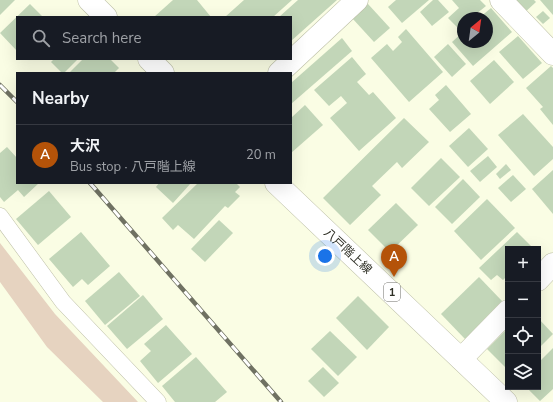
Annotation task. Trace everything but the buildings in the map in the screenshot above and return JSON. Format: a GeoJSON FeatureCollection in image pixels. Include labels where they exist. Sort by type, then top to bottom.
{"type":"FeatureCollection","features":[{"type":"Feature","properties":{"kind":"main road"},"geometry":{"type":"LineString","coordinates":[[89,0],[105,16]]}},
{"type":"Feature","properties":{"kind":"main road"},"geometry":{"type":"LineString","coordinates":[[280,72],[357,0]]}},
{"type":"Feature","properties":{"kind":"main road"},"geometry":{"type":"LineString","coordinates":[[501,0],[553,54]]}},
{"type":"Feature","properties":{"kind":"main road"},"geometry":{"type":"LineString","coordinates":[[149,60],[161,72]]}},
{"type":"Feature","properties":{"kind":"main road","name":"八戸階上線"},"geometry":{"type":"LineString","coordinates":[[277,184],[506,402]]}},
{"type":"Feature","properties":{"kind":"main road"},"geometry":{"type":"LineString","coordinates":[[541,277],[553,264]]}},
{"type":"Feature","properties":{"kind":"main road"},"geometry":{"type":"LineString","coordinates":[[462,359],[505,314]]}},
{"type":"Feature","properties":{"kind":"lane"},"geometry":{"type":"LineString","coordinates":[[0,216],[63,302],[158,402]]}},
{"type":"Feature","properties":{"kind":"shaded area"},"geometry":{"type":"Polygon","coordinates":[[[0,243],[55,314],[138,402],[103,402],[47,347],[0,282],[0,243]]]}},
{"type":"Feature","properties":{"kind":"railway"},"geometry":{"type":"LineString","coordinates":[[0,85],[16,101]]}},
{"type":"Feature","properties":{"kind":"railway"},"geometry":{"type":"LineString","coordinates":[[91,184],[281,402]]}},
{"type":"Feature","properties":{"kind":"place","name":"大沢"},"geometry":{"type":"Point","coordinates":[394,277]}}]}
